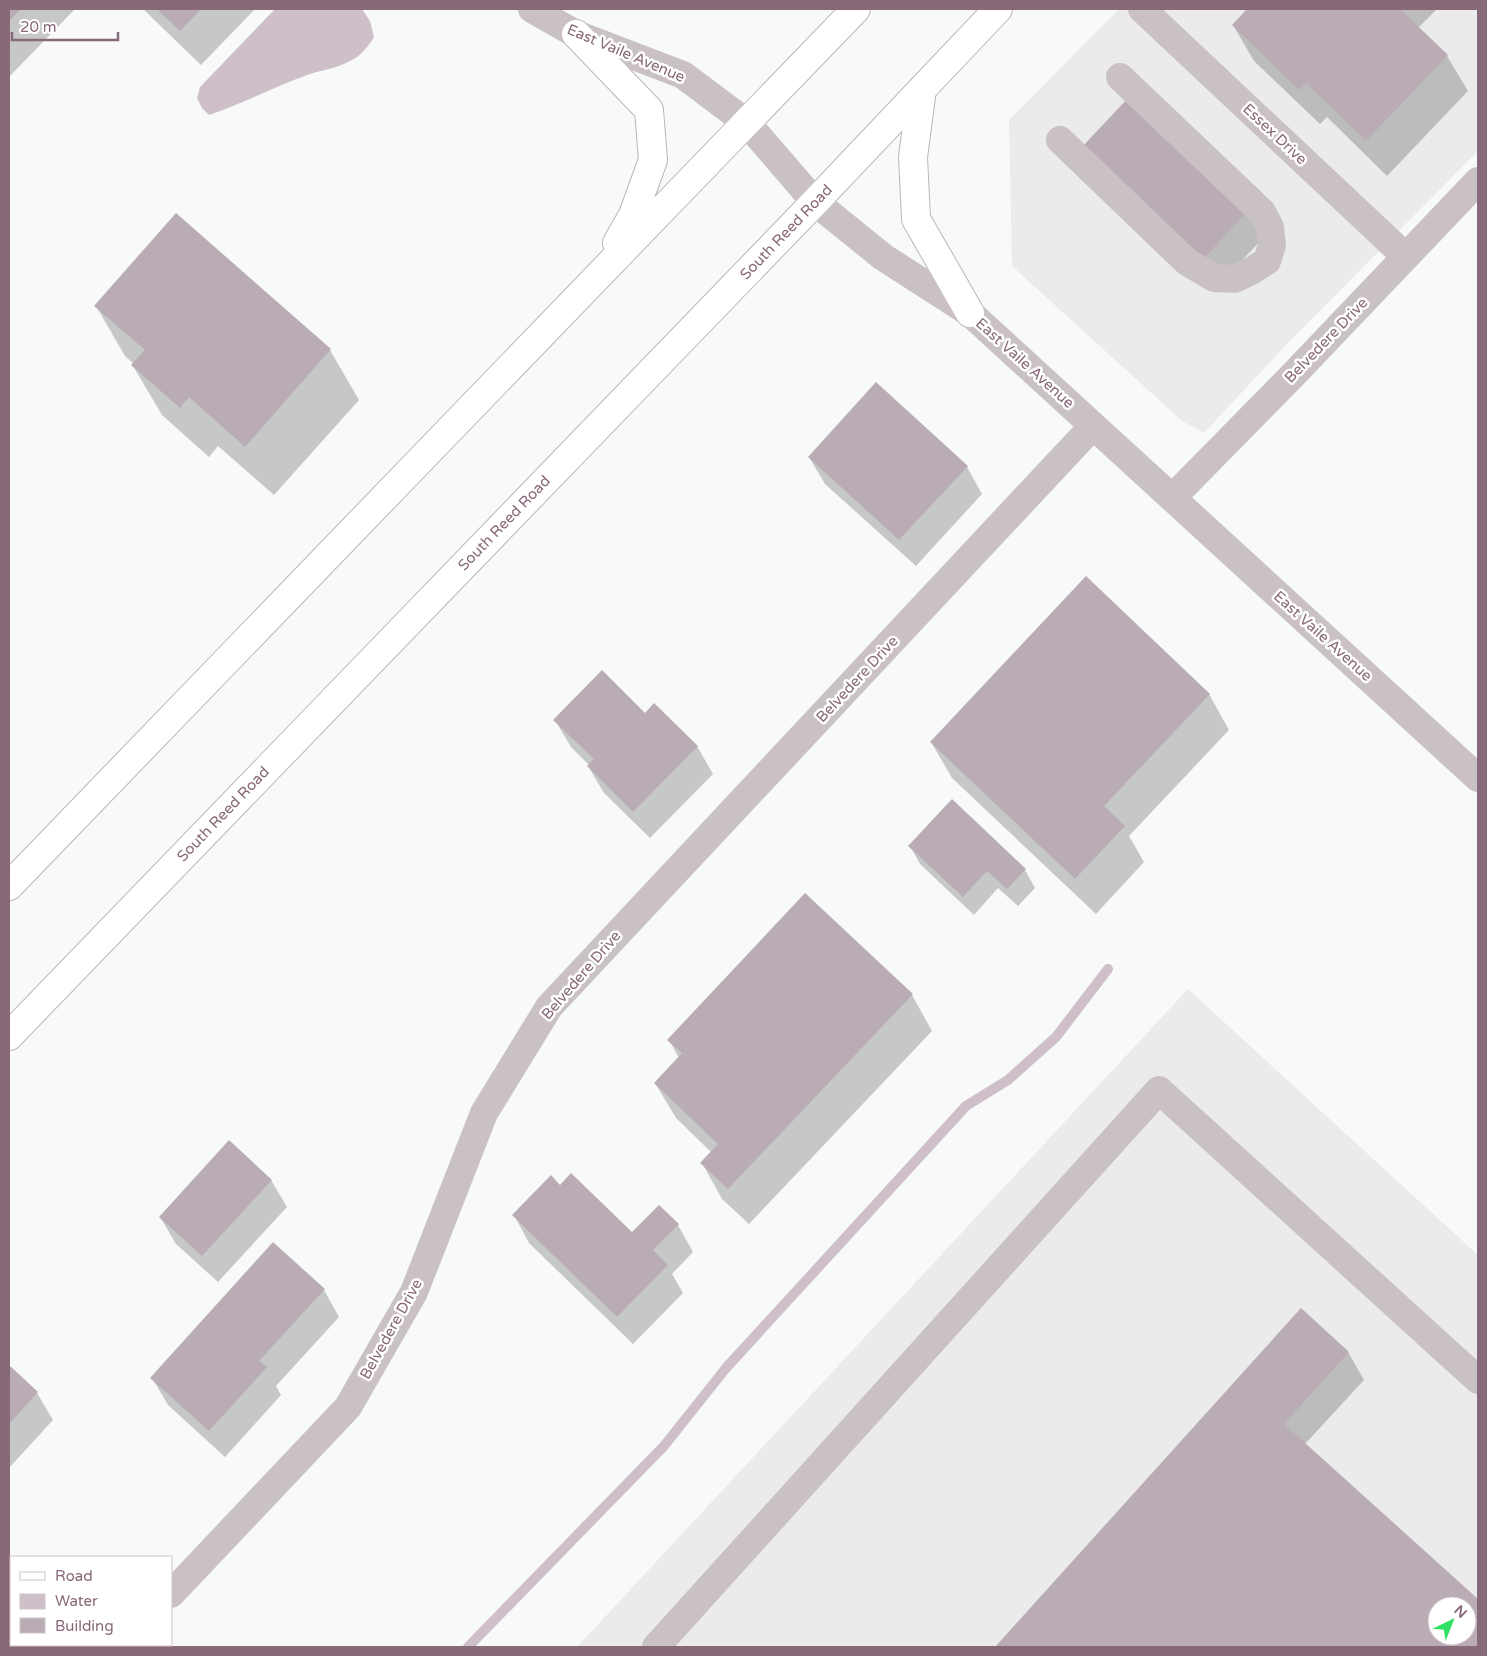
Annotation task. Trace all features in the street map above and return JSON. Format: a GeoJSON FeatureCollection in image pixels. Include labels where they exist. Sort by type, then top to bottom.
{"type":"FeatureCollection","features":[{"type":"Feature","properties":{"kind":"main road"},"geometry":{"type":"LineString","coordinates":[[9,886],[856,9]]}},
{"type":"Feature","properties":{"kind":"main road","name":"South Reed Road"},"geometry":{"type":"LineString","coordinates":[[9,1036],[815,202],[998,9]]}},
{"type":"Feature","properties":{"kind":"main road"},"geometry":{"type":"LineString","coordinates":[[576,34],[649,110],[653,160],[633,215],[599,275]]}},
{"type":"Feature","properties":{"kind":"main road"},"geometry":{"type":"LineString","coordinates":[[922,89],[913,158],[916,218],[970,313]]}},
{"type":"Feature","properties":{"kind":"street","name":"East Vaile Avenue"},"geometry":{"type":"LineString","coordinates":[[532,9],[576,34],[683,75],[747,123],[815,202],[883,257],[970,313],[1477,773]]}},
{"type":"Feature","properties":{"kind":"street","name":"Essex Drive"},"geometry":{"type":"LineString","coordinates":[[1145,10],[1405,256]]}},
{"type":"Feature","properties":{"kind":"street"},"geometry":{"type":"LineString","coordinates":[[1060,140],[1188,262],[1214,278],[1235,279],[1267,261],[1272,245],[1270,227],[1262,212],[1120,77]]}},
{"type":"Feature","properties":{"kind":"street","name":"Belvedere Drive"},"geometry":{"type":"LineString","coordinates":[[1172,498],[1293,375],[1478,180]]}},
{"type":"Feature","properties":{"kind":"street","name":"Belvedere Drive"},"geometry":{"type":"LineString","coordinates":[[172,1593],[348,1407],[414,1292],[484,1113],[549,1007],[1093,426]]}},
{"type":"Feature","properties":{"kind":"street"},"geometry":{"type":"LineString","coordinates":[[656,1647],[1159,1090],[1478,1380]]}},
{"type":"Feature","properties":{"kind":"shaded area"},"geometry":{"type":"Polygon","coordinates":[[[1119,9],[1478,9],[1478,151],[1287,344],[1204,433],[1182,421],[1012,266],[1009,120],[1119,9]]]}},
{"type":"Feature","properties":{"kind":"shaded area"},"geometry":{"type":"Polygon","coordinates":[[[1188,989],[1478,1255],[1478,1647],[577,1647],[1188,989]]]}},
{"type":"Feature","properties":{"kind":"water"},"geometry":{"type":"Polygon","coordinates":[[[275,9],[362,9],[370,21],[374,37],[361,54],[354,59],[297,79],[209,115],[202,108],[197,98],[200,87],[275,9]]]}},
{"type":"Feature","properties":{"kind":"building"},"geometry":{"type":"Polygon","coordinates":[[[9,9],[21,9],[9,21],[9,9]]]}},
{"type":"Feature","properties":{"kind":"building"},"geometry":{"type":"Polygon","coordinates":[[[157,9],[201,9],[180,31],[157,9]]]}},
{"type":"Feature","properties":{"kind":"building"},"geometry":{"type":"Polygon","coordinates":[[[1247,9],[1400,9],[1448,55],[1366,141],[1306,83],[1299,90],[1232,25],[1247,9]]]}},
{"type":"Feature","properties":{"kind":"building"},"geometry":{"type":"Polygon","coordinates":[[[1129,97],[1250,209],[1203,259],[1082,147],[1129,97]]]}},
{"type":"Feature","properties":{"kind":"building"},"geometry":{"type":"Polygon","coordinates":[[[176,213],[331,349],[245,447],[189,397],[180,408],[131,365],[145,350],[94,306],[176,213]]]}},
{"type":"Feature","properties":{"kind":"building"},"geometry":{"type":"Polygon","coordinates":[[[876,382],[968,466],[899,540],[808,457],[876,382]]]}},
{"type":"Feature","properties":{"kind":"building"},"geometry":{"type":"Polygon","coordinates":[[[1086,576],[1210,694],[1104,806],[1125,826],[1075,879],[930,742],[1086,576]]]}},
{"type":"Feature","properties":{"kind":"building"},"geometry":{"type":"Polygon","coordinates":[[[602,670],[645,713],[654,703],[698,746],[633,812],[587,766],[594,759],[553,720],[602,670]]]}},
{"type":"Feature","properties":{"kind":"building"},"geometry":{"type":"Polygon","coordinates":[[[952,799],[1026,869],[1007,889],[987,871],[963,897],[908,846],[952,799]]]}},
{"type":"Feature","properties":{"kind":"building"},"geometry":{"type":"Polygon","coordinates":[[[805,893],[913,994],[728,1189],[700,1163],[718,1144],[654,1083],[682,1053],[667,1040],[805,893]]]}},
{"type":"Feature","properties":{"kind":"building"},"geometry":{"type":"Polygon","coordinates":[[[229,1140],[272,1180],[202,1256],[159,1217],[229,1140]]]}},
{"type":"Feature","properties":{"kind":"building"},"geometry":{"type":"Polygon","coordinates":[[[571,1173],[632,1232],[659,1205],[679,1224],[653,1250],[668,1265],[617,1317],[512,1215],[551,1175],[560,1185],[571,1173]]]}},
{"type":"Feature","properties":{"kind":"building"},"geometry":{"type":"Polygon","coordinates":[[[273,1242],[325,1289],[259,1361],[267,1367],[209,1431],[150,1378],[273,1242]]]}},
{"type":"Feature","properties":{"kind":"building"},"geometry":{"type":"Polygon","coordinates":[[[1301,1308],[1349,1352],[1284,1424],[1475,1596],[1427,1596],[1427,1646],[1477,1646],[1477,1598],[1478,1647],[995,1647],[1301,1308]]]}},
{"type":"Feature","properties":{"kind":"building"},"geometry":{"type":"Polygon","coordinates":[[[9,1365],[38,1392],[9,1424],[9,1365]]]}},
{"type":"Feature","properties":{"kind":"waterway"},"geometry":{"type":"LineString","coordinates":[[468,1647],[664,1446],[726,1368],[966,1106],[1008,1080],[1056,1037],[1108,969]]}}]}
